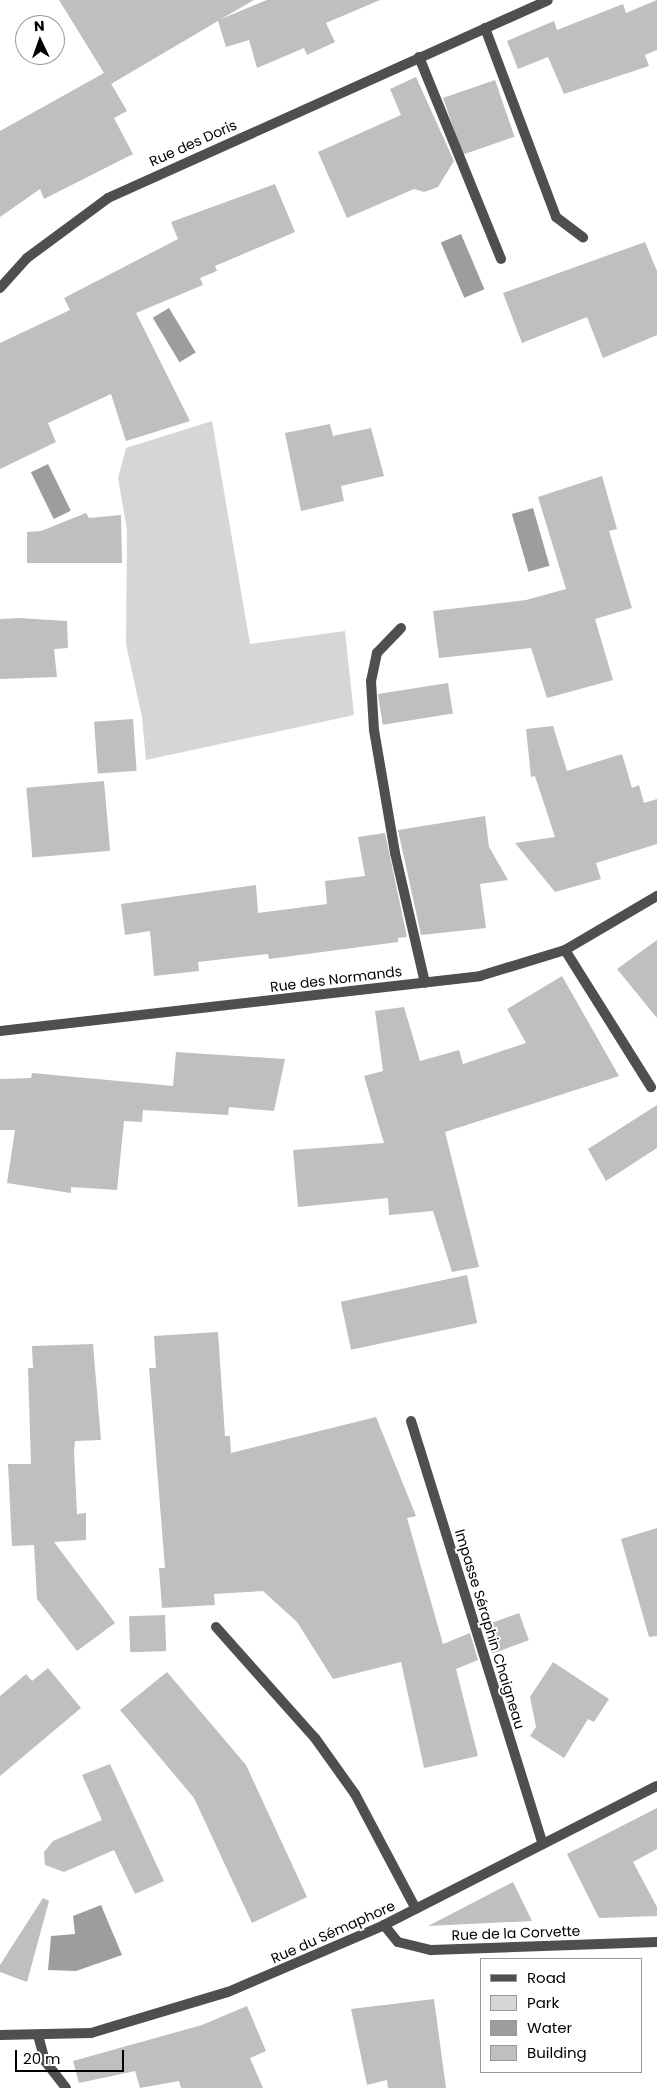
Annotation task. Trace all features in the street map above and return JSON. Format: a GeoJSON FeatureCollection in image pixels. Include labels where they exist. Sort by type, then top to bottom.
{"type":"FeatureCollection","features":[{"type":"Feature","properties":{"kind":"street","name":"Rue des Doris"},"geometry":{"type":"LineString","coordinates":[[0,288],[27,258],[108,198],[548,0]]}},
{"type":"Feature","properties":{"kind":"street"},"geometry":{"type":"LineString","coordinates":[[485,28],[556,217],[583,237]]}},
{"type":"Feature","properties":{"kind":"street"},"geometry":{"type":"LineString","coordinates":[[420,57],[501,259]]}},
{"type":"Feature","properties":{"kind":"street"},"geometry":{"type":"LineString","coordinates":[[401,628],[377,653],[371,680],[374,730],[395,853],[425,983]]}},
{"type":"Feature","properties":{"kind":"street","name":"Rue des Normands"},"geometry":{"type":"LineString","coordinates":[[0,1031],[480,976],[565,950],[657,896]]}},
{"type":"Feature","properties":{"kind":"street"},"geometry":{"type":"LineString","coordinates":[[565,950],[651,1087]]}},
{"type":"Feature","properties":{"kind":"street","name":"Impasse Séraphin Chaigneau"},"geometry":{"type":"LineString","coordinates":[[411,1421],[543,1844]]}},
{"type":"Feature","properties":{"kind":"street"},"geometry":{"type":"LineString","coordinates":[[216,1627],[292,1710],[355,1794],[416,1909]]}},
{"type":"Feature","properties":{"kind":"street","name":"Rue du Sémaphore"},"geometry":{"type":"LineString","coordinates":[[0,2035],[91,2033],[151,2018],[313,1958],[384,1926],[657,1786]]}},
{"type":"Feature","properties":{"kind":"street","name":"Rue de la Corvette"},"geometry":{"type":"LineString","coordinates":[[384,1926],[398,1942],[431,1950],[657,1942]]}},
{"type":"Feature","properties":{"kind":"street"},"geometry":{"type":"LineString","coordinates":[[38,2035],[45,2061],[66,2088]]}},
{"type":"Feature","properties":{"kind":"green space"},"geometry":{"type":"Polygon","coordinates":[[[212,421],[250,644],[345,631],[354,715],[146,760],[142,717],[126,644],[127,530],[118,478],[126,448],[212,421]]]}},
{"type":"Feature","properties":{"kind":"water"},"geometry":{"type":"Polygon","coordinates":[[[461,234],[484,289],[464,298],[441,243],[461,234]]]}},
{"type":"Feature","properties":{"kind":"water"},"geometry":{"type":"Polygon","coordinates":[[[169,308],[196,353],[179,362],[153,318],[169,308]]]}},
{"type":"Feature","properties":{"kind":"water"},"geometry":{"type":"Polygon","coordinates":[[[48,464],[71,511],[54,519],[31,472],[48,464]]]}},
{"type":"Feature","properties":{"kind":"water"},"geometry":{"type":"Polygon","coordinates":[[[533,508],[550,566],[528,572],[512,514],[533,508]]]}},
{"type":"Feature","properties":{"kind":"water"},"geometry":{"type":"Polygon","coordinates":[[[101,1905],[122,1955],[76,1971],[48,1970],[51,1936],[75,1934],[73,1916],[101,1905]]]}},
{"type":"Feature","properties":{"kind":"building"},"geometry":{"type":"Polygon","coordinates":[[[59,0],[254,0],[221,19],[267,0],[380,0],[326,23],[335,42],[307,55],[304,48],[257,68],[249,40],[226,47],[218,21],[111,84],[127,111],[114,118],[133,154],[44,199],[40,189],[0,217],[0,131],[104,73],[59,0]]]}},
{"type":"Feature","properties":{"kind":"building"},"geometry":{"type":"Polygon","coordinates":[[[657,0],[657,50],[645,55],[649,66],[564,94],[548,57],[518,69],[507,41],[554,21],[557,30],[623,4],[626,13],[657,0]]]}},
{"type":"Feature","properties":{"kind":"building"},"geometry":{"type":"Polygon","coordinates":[[[416,77],[454,161],[438,187],[424,192],[414,189],[347,218],[318,152],[401,115],[390,89],[416,77]]]}},
{"type":"Feature","properties":{"kind":"building"},"geometry":{"type":"Polygon","coordinates":[[[495,80],[515,137],[463,155],[443,98],[495,80]]]}},
{"type":"Feature","properties":{"kind":"building"},"geometry":{"type":"Polygon","coordinates":[[[275,184],[295,232],[215,266],[217,271],[200,278],[203,285],[136,313],[190,421],[126,441],[111,394],[48,423],[56,442],[0,469],[0,343],[70,310],[64,298],[178,239],[171,222],[275,184]]]}},
{"type":"Feature","properties":{"kind":"building"},"geometry":{"type":"Polygon","coordinates":[[[645,242],[657,271],[657,335],[603,358],[587,317],[522,343],[503,293],[645,242]]]}},
{"type":"Feature","properties":{"kind":"building"},"geometry":{"type":"Polygon","coordinates":[[[330,424],[333,436],[371,428],[384,476],[341,486],[344,501],[301,511],[285,433],[330,424]]]}},
{"type":"Feature","properties":{"kind":"building"},"geometry":{"type":"Polygon","coordinates":[[[602,476],[617,529],[609,531],[632,608],[595,619],[613,680],[547,698],[531,648],[439,658],[433,611],[526,600],[566,589],[538,497],[602,476]]]}},
{"type":"Feature","properties":{"kind":"building"},"geometry":{"type":"Polygon","coordinates":[[[86,513],[89,518],[121,515],[122,563],[27,563],[27,532],[41,531],[86,513]]]}},
{"type":"Feature","properties":{"kind":"building"},"geometry":{"type":"Polygon","coordinates":[[[19,618],[67,621],[68,648],[54,649],[57,677],[0,679],[0,619],[19,618]]]}},
{"type":"Feature","properties":{"kind":"building"},"geometry":{"type":"Polygon","coordinates":[[[448,683],[453,714],[383,725],[378,694],[448,683]]]}},
{"type":"Feature","properties":{"kind":"building"},"geometry":{"type":"Polygon","coordinates":[[[133,719],[137,771],[98,774],[94,722],[133,719]]]}},
{"type":"Feature","properties":{"kind":"building"},"geometry":{"type":"Polygon","coordinates":[[[553,726],[567,771],[622,754],[632,788],[639,785],[644,803],[657,799],[657,844],[596,863],[601,879],[555,892],[515,843],[555,837],[535,776],[531,777],[526,729],[553,726]]]}},
{"type":"Feature","properties":{"kind":"building"},"geometry":{"type":"Polygon","coordinates":[[[104,781],[110,851],[32,858],[26,788],[104,781]]]}},
{"type":"Feature","properties":{"kind":"building"},"geometry":{"type":"Polygon","coordinates":[[[485,816],[489,847],[508,880],[480,884],[486,928],[421,935],[398,830],[485,816]]]}},
{"type":"Feature","properties":{"kind":"building"},"geometry":{"type":"Polygon","coordinates":[[[385,833],[407,937],[398,938],[398,942],[269,959],[268,954],[198,962],[199,971],[154,976],[150,931],[125,935],[121,904],[256,885],[258,913],[327,904],[325,881],[365,876],[358,837],[385,833]]]}},
{"type":"Feature","properties":{"kind":"building"},"geometry":{"type":"Polygon","coordinates":[[[657,940],[657,1018],[617,969],[657,940]]]}},
{"type":"Feature","properties":{"kind":"building"},"geometry":{"type":"Polygon","coordinates":[[[562,976],[619,1076],[445,1132],[479,1267],[452,1272],[433,1211],[389,1215],[388,1198],[298,1207],[293,1150],[384,1143],[364,1076],[383,1071],[375,1011],[404,1007],[420,1061],[459,1050],[463,1064],[526,1043],[507,1009],[562,976]]]}},
{"type":"Feature","properties":{"kind":"building"},"geometry":{"type":"Polygon","coordinates":[[[176,1052],[285,1059],[274,1111],[229,1107],[228,1115],[143,1110],[142,1122],[124,1121],[117,1190],[71,1187],[71,1193],[7,1183],[15,1130],[0,1130],[0,1079],[31,1078],[32,1073],[173,1086],[176,1052]]]}},
{"type":"Feature","properties":{"kind":"building"},"geometry":{"type":"Polygon","coordinates":[[[657,1105],[657,1148],[606,1181],[588,1149],[657,1105]]]}},
{"type":"Feature","properties":{"kind":"building"},"geometry":{"type":"Polygon","coordinates":[[[467,1275],[477,1323],[351,1350],[341,1302],[467,1275]]]}},
{"type":"Feature","properties":{"kind":"building"},"geometry":{"type":"Polygon","coordinates":[[[218,1332],[225,1436],[230,1436],[231,1453],[376,1417],[416,1516],[407,1518],[443,1644],[470,1633],[478,1660],[456,1669],[478,1756],[424,1768],[401,1662],[333,1679],[297,1622],[263,1591],[214,1594],[215,1605],[162,1608],[159,1568],[165,1568],[149,1368],[156,1368],[154,1336],[218,1332]]]}},
{"type":"Feature","properties":{"kind":"building"},"geometry":{"type":"Polygon","coordinates":[[[93,1344],[101,1440],[75,1441],[74,1452],[77,1514],[86,1513],[86,1540],[54,1542],[115,1623],[77,1651],[37,1599],[34,1545],[12,1546],[8,1464],[31,1464],[28,1368],[33,1368],[32,1346],[93,1344]]]}},
{"type":"Feature","properties":{"kind":"building"},"geometry":{"type":"Polygon","coordinates":[[[657,1528],[657,1636],[649,1637],[621,1539],[657,1528]]]}},
{"type":"Feature","properties":{"kind":"building"},"geometry":{"type":"Polygon","coordinates":[[[519,1613],[529,1640],[492,1654],[482,1626],[519,1613]]]}},
{"type":"Feature","properties":{"kind":"building"},"geometry":{"type":"Polygon","coordinates":[[[165,1615],[166,1651],[130,1652],[129,1616],[165,1615]]]}},
{"type":"Feature","properties":{"kind":"building"},"geometry":{"type":"Polygon","coordinates":[[[553,1662],[609,1699],[594,1722],[588,1719],[564,1758],[530,1736],[536,1727],[530,1697],[553,1662]]]}},
{"type":"Feature","properties":{"kind":"building"},"geometry":{"type":"Polygon","coordinates":[[[48,1668],[81,1708],[0,1776],[0,1696],[26,1674],[32,1681],[48,1668]]]}},
{"type":"Feature","properties":{"kind":"building"},"geometry":{"type":"Polygon","coordinates":[[[167,1672],[246,1765],[307,1897],[252,1923],[194,1798],[120,1710],[167,1672]]]}},
{"type":"Feature","properties":{"kind":"building"},"geometry":{"type":"Polygon","coordinates":[[[110,1764],[164,1881],[135,1894],[114,1850],[64,1872],[45,1865],[44,1852],[53,1841],[102,1820],[82,1775],[110,1764]]]}},
{"type":"Feature","properties":{"kind":"building"},"geometry":{"type":"Polygon","coordinates":[[[657,1808],[657,1849],[633,1862],[657,1907],[657,1916],[599,1918],[567,1854],[657,1808]]]}},
{"type":"Feature","properties":{"kind":"building"},"geometry":{"type":"Polygon","coordinates":[[[513,1882],[532,1921],[428,1926],[513,1882]]]}},
{"type":"Feature","properties":{"kind":"building"},"geometry":{"type":"Polygon","coordinates":[[[43,1898],[49,1901],[27,1982],[0,1972],[0,1965],[43,1898]]]}},
{"type":"Feature","properties":{"kind":"building"},"geometry":{"type":"Polygon","coordinates":[[[434,1999],[446,2088],[388,2088],[387,2080],[367,2085],[351,2009],[434,1999]]]}},
{"type":"Feature","properties":{"kind":"building"},"geometry":{"type":"Polygon","coordinates":[[[247,2006],[266,2051],[250,2058],[263,2088],[181,2088],[179,2081],[140,2088],[135,2071],[79,2083],[73,2061],[202,2025],[247,2006]]]}}]}
